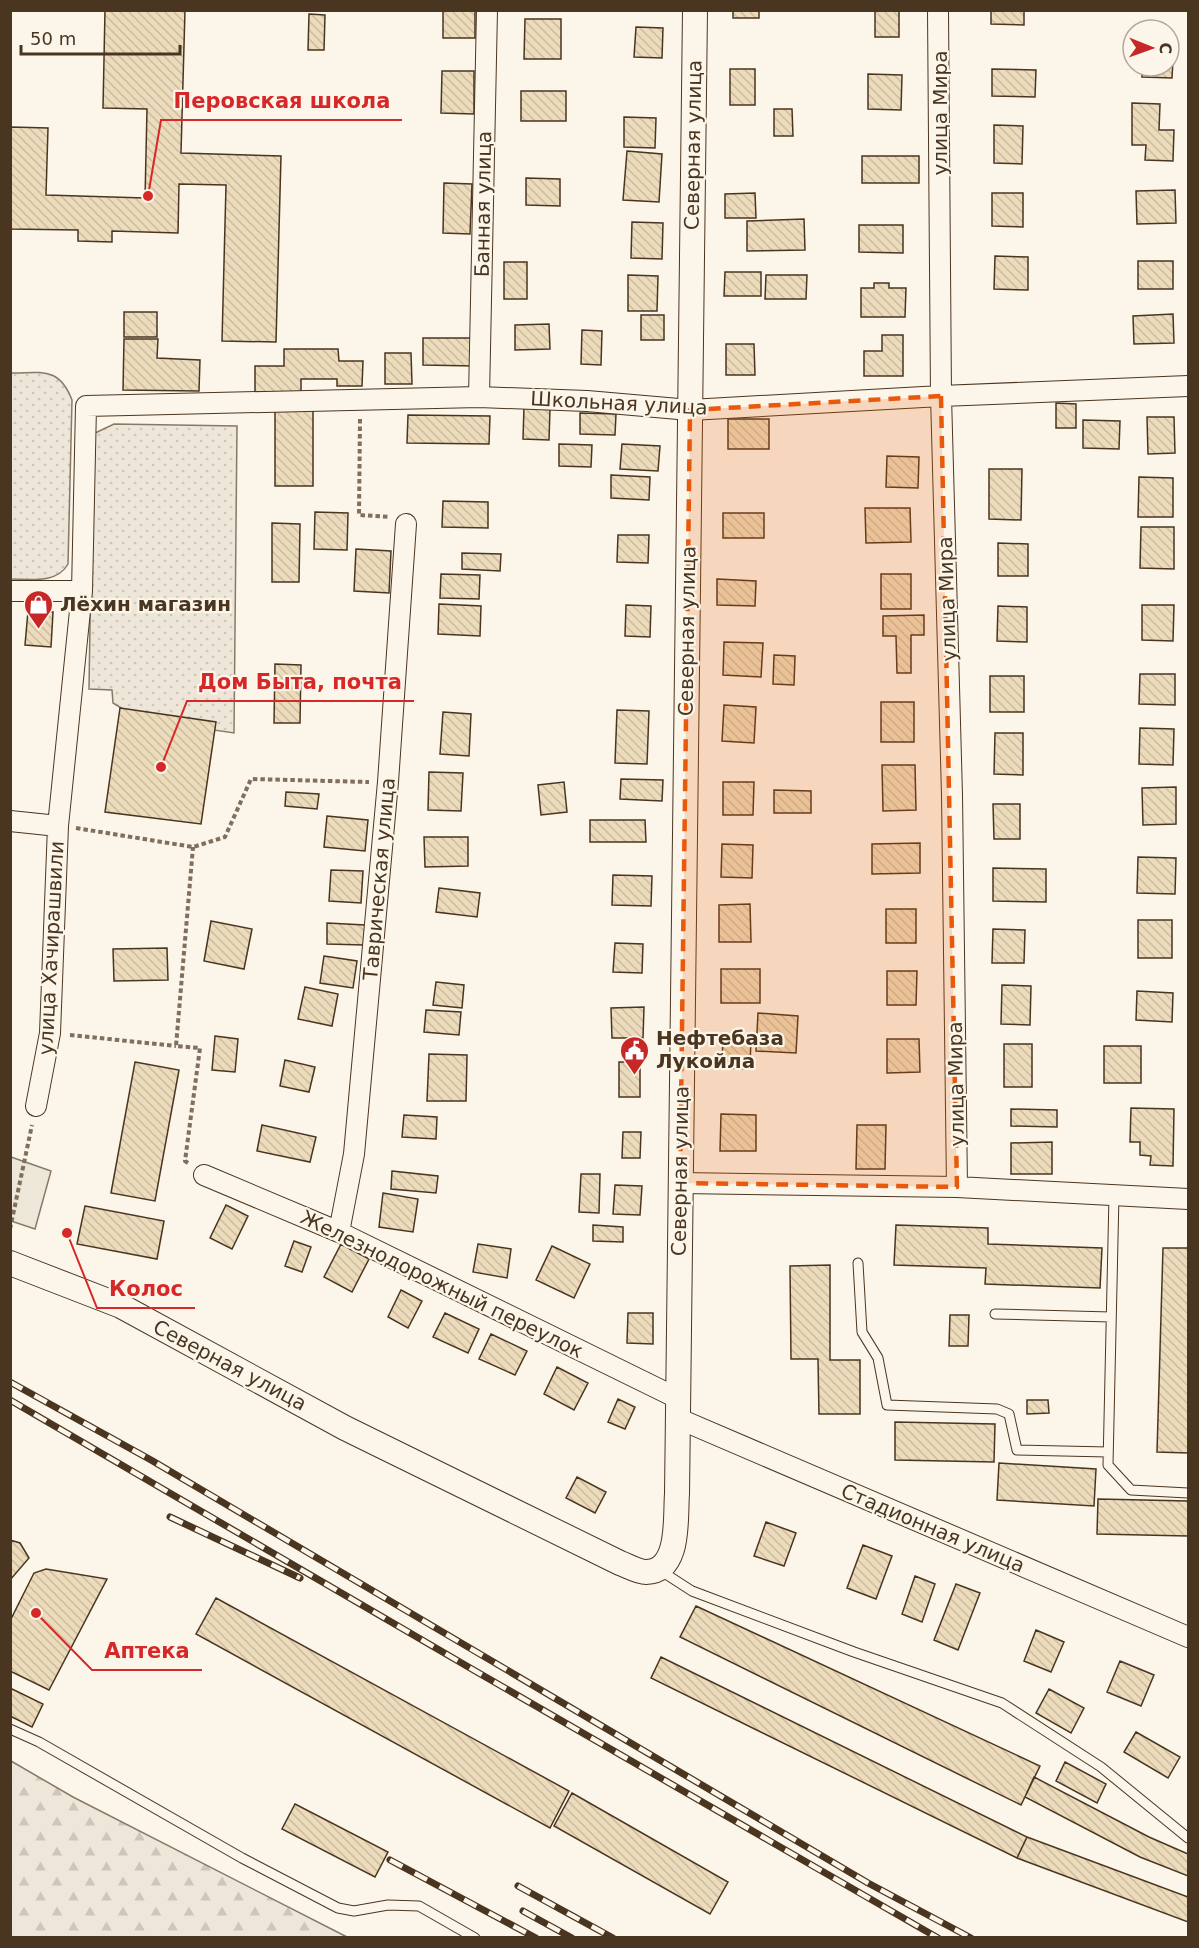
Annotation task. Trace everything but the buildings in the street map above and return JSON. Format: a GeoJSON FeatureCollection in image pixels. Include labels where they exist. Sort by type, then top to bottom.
{"type":"FeatureCollection","features":[{"type":"Feature","properties":{"kind":"street","name":"Банная улица"},"geometry":{"type":"LineString","coordinates":[[479,397],[487,10]]}},
{"type":"Feature","properties":{"kind":"street","name":"Северная улица"},"geometry":{"type":"LineString","coordinates":[[10,1263],[121,1306],[345,1428],[620,1563],[645,1572],[658,1569],[668,1562],[673,1549],[677,1494],[695,10]]}},
{"type":"Feature","properties":{"kind":"street","name":"улица Мира"},"geometry":{"type":"LineString","coordinates":[[939,10],[941,396],[952,795],[957,1187]]}},
{"type":"Feature","properties":{"kind":"street","name":"Школьная улица"},"geometry":{"type":"LineString","coordinates":[[86,406],[479,397],[587,401],[690,410],[941,396],[1188,386]]}},
{"type":"Feature","properties":{"kind":"street","name":"улица Хачирашвили"},"geometry":{"type":"LineString","coordinates":[[36,1106],[50,1033],[58,826],[82,591],[86,406]]}},
{"type":"Feature","properties":{"kind":"street","name":"Таврическая улица"},"geometry":{"type":"LineString","coordinates":[[339,1232],[354,1154],[388,782],[406,524]]}},
{"type":"Feature","properties":{"kind":"street"},"geometry":{"type":"LineString","coordinates":[[10,591],[82,591]]}},
{"type":"Feature","properties":{"kind":"street","name":"улица Хачирашвили"},"geometry":{"type":"LineString","coordinates":[[10,821],[58,826]]}},
{"type":"Feature","properties":{"kind":"street","name":"Железнодорожный переулок"},"geometry":{"type":"LineString","coordinates":[[204,1175],[339,1232],[677,1408]]}},
{"type":"Feature","properties":{"kind":"street"},"geometry":{"type":"LineString","coordinates":[[680,1183],[957,1187],[1188,1199]]}},
{"type":"Feature","properties":{"kind":"street","name":"Стадионная улица"},"geometry":{"type":"LineString","coordinates":[[677,1408],[1188,1637]]}},
{"type":"Feature","properties":{"kind":"lane"},"geometry":{"type":"LineString","coordinates":[[1114,1195],[1108,1465],[1131,1490],[1188,1493]]}},
{"type":"Feature","properties":{"kind":"lane"},"geometry":{"type":"LineString","coordinates":[[858,1263],[862,1332],[878,1358],[886,1405],[997,1409],[1009,1414],[1017,1450],[1108,1452]]}},
{"type":"Feature","properties":{"kind":"lane"},"geometry":{"type":"LineString","coordinates":[[995,1314],[1111,1317]]}},
{"type":"Feature","properties":{"kind":"lane"},"geometry":{"type":"LineString","coordinates":[[658,1569],[692,1592],[854,1652],[1002,1703],[1101,1767],[1188,1838]]}},
{"type":"Feature","properties":{"kind":"lane"},"geometry":{"type":"LineString","coordinates":[[10,1730],[39,1742],[242,1858],[338,1908],[354,1911],[388,1905],[419,1906],[475,1938]]}},
{"type":"Feature","properties":{"kind":"path"},"geometry":{"type":"LineString","coordinates":[[360,400],[359,515],[399,517],[406,524]]}},
{"type":"Feature","properties":{"kind":"path"},"geometry":{"type":"LineString","coordinates":[[58,826],[193,847],[225,837],[251,778],[388,782]]}},
{"type":"Feature","properties":{"kind":"path"},"geometry":{"type":"LineString","coordinates":[[176,1046],[193,847]]}},
{"type":"Feature","properties":{"kind":"path"},"geometry":{"type":"LineString","coordinates":[[50,1033],[200,1048],[185,1161],[204,1175]]}},
{"type":"Feature","properties":{"kind":"path"},"geometry":{"type":"LineString","coordinates":[[10,1229],[36,1106]]}},
{"type":"Feature","properties":{"kind":"highlighted area"},"geometry":{"type":"Polygon","coordinates":[[[941,396],[957,1187],[680,1183],[690,410],[941,396]]]}},
{"type":"Feature","properties":{"kind":"green space"},"geometry":{"type":"Polygon","coordinates":[[[11,373],[40,373],[55,377],[67,389],[72,400],[68,564],[57,575],[50,578],[11,579],[11,373]]]}},
{"type":"Feature","properties":{"kind":"green space"},"geometry":{"type":"Polygon","coordinates":[[[114,424],[237,426],[234,733],[139,719],[113,703],[112,690],[89,689],[93,434],[114,424]]]}},
{"type":"Feature","properties":{"kind":"green space"},"geometry":{"type":"Polygon","coordinates":[[[11,1761],[73,1797],[347,1937],[11,1937],[11,1761]]]}},
{"type":"Feature","properties":{"kind":"shaded area"},"geometry":{"type":"Polygon","coordinates":[[[11,1157],[51,1171],[35,1229],[11,1221],[11,1157]]]}},
{"type":"Feature","properties":{"kind":"railway"},"geometry":{"type":"LineString","coordinates":[[10,1382],[151,1460],[868,1883],[971,1938]]}},
{"type":"Feature","properties":{"kind":"railway"},"geometry":{"type":"LineString","coordinates":[[10,1400],[938,1938]]}},
{"type":"Feature","properties":{"kind":"railway"},"geometry":{"type":"LineString","coordinates":[[170,1517],[300,1578]]}},
{"type":"Feature","properties":{"kind":"railway"},"geometry":{"type":"LineString","coordinates":[[390,1860],[536,1938]]}},
{"type":"Feature","properties":{"kind":"railway"},"geometry":{"type":"LineString","coordinates":[[518,1886],[613,1938]]}},
{"type":"Feature","properties":{"kind":"railway"},"geometry":{"type":"LineString","coordinates":[[523,1911],[572,1938]]}},
{"type":"Feature","properties":{"kind":"place","name":"Перовская школа"},"geometry":{"type":"Point","coordinates":[148,196]}},
{"type":"Feature","properties":{"kind":"place","name":"Лёхин магазин"},"geometry":{"type":"Point","coordinates":[39,630]}},
{"type":"Feature","properties":{"kind":"place","name":"Дом Быта, почта"},"geometry":{"type":"Point","coordinates":[161,767]}},
{"type":"Feature","properties":{"kind":"place","name":"Нефтебаза Лукойла"},"geometry":{"type":"Point","coordinates":[635,1076]}},
{"type":"Feature","properties":{"kind":"place","name":"Колос"},"geometry":{"type":"Point","coordinates":[67,1233]}},
{"type":"Feature","properties":{"kind":"place","name":"Аптека"},"geometry":{"type":"Point","coordinates":[36,1613]}}]}
